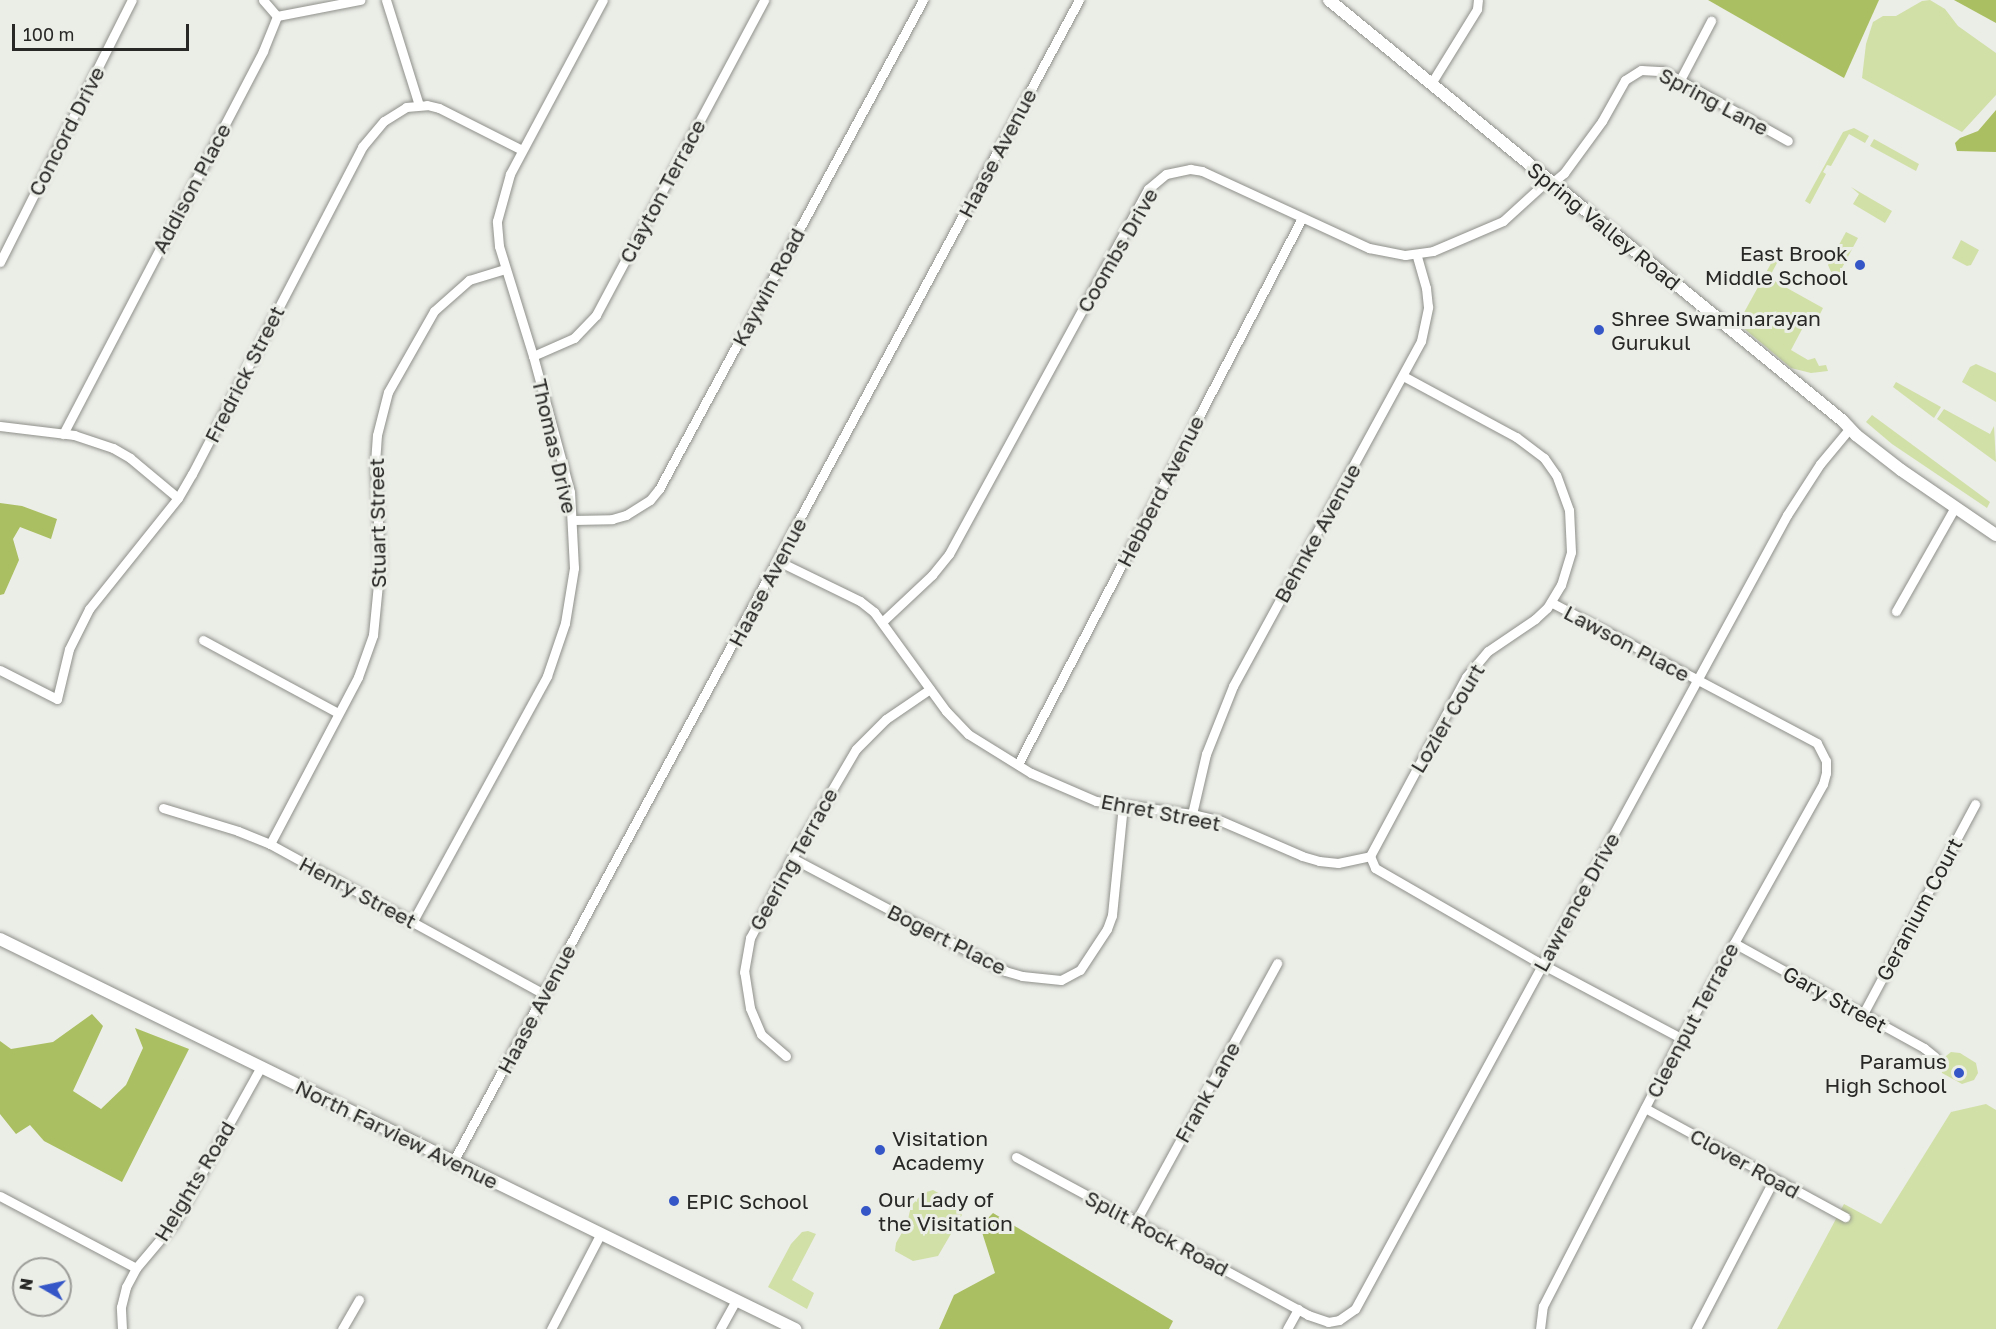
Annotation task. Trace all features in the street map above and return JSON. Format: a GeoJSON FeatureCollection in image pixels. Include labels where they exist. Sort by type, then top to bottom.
{"type":"FeatureCollection","features":[{"type":"Feature","properties":{"kind":"street","name":"Concord Drive"},"geometry":{"type":"LineString","coordinates":[[1,256],[132,0]]}},
{"type":"Feature","properties":{"kind":"street"},"geometry":{"type":"LineString","coordinates":[[263,0],[277,16],[360,0]]}},
{"type":"Feature","properties":{"kind":"street"},"geometry":{"type":"LineString","coordinates":[[386,0],[419,105],[440,108],[522,150]]}},
{"type":"Feature","properties":{"kind":"street","name":"Thomas Drive"},"geometry":{"type":"LineString","coordinates":[[413,921],[547,676],[571,593],[573,520],[566,471],[499,246],[497,221],[506,184],[522,150],[603,0]]}},
{"type":"Feature","properties":{"kind":"street","name":"Clayton Terrace"},"geometry":{"type":"LineString","coordinates":[[533,356],[574,338],[596,315],[764,0]]}},
{"type":"Feature","properties":{"kind":"street","name":"Kaywin Road"},"geometry":{"type":"LineString","coordinates":[[573,520],[626,515],[650,500],[659,489],[923,0]]}},
{"type":"Feature","properties":{"kind":"street","name":"Haase Avenue"},"geometry":{"type":"LineString","coordinates":[[453,1162],[1079,0]]}},
{"type":"Feature","properties":{"kind":"street","name":"Spring Valley Road"},"geometry":{"type":"LineString","coordinates":[[1329,0],[1432,82],[1895,465],[1996,535]]}},
{"type":"Feature","properties":{"kind":"street"},"geometry":{"type":"LineString","coordinates":[[1432,82],[1477,9],[1478,0]]}},
{"type":"Feature","properties":{"kind":"street","name":"Addison Place"},"geometry":{"type":"LineString","coordinates":[[63,434],[263,51],[277,16]]}},
{"type":"Feature","properties":{"kind":"street"},"geometry":{"type":"LineString","coordinates":[[1680,81],[1711,21]]}},
{"type":"Feature","properties":{"kind":"street","name":"Spring Lane"},"geometry":{"type":"LineString","coordinates":[[1550,181],[1579,153],[1602,121],[1619,87],[1632,74],[1652,69],[1664,71],[1788,141]]}},
{"type":"Feature","properties":{"kind":"street","name":"Fredrick Street"},"geometry":{"type":"LineString","coordinates":[[0,670],[57,699],[69,649],[92,604],[178,498],[362,147],[374,131],[395,112],[419,105]]}},
{"type":"Feature","properties":{"kind":"street","name":"Coombs Drive"},"geometry":{"type":"LineString","coordinates":[[882,622],[932,575],[949,554],[1148,189],[1156,181],[1178,170],[1202,171],[1369,248],[1387,253],[1416,254],[1458,242],[1503,221],[1550,181]]}},
{"type":"Feature","properties":{"kind":"street","name":"Hebberd Avenue"},"geometry":{"type":"LineString","coordinates":[[1018,765],[1302,218]]}},
{"type":"Feature","properties":{"kind":"street","name":"Behnke Avenue"},"geometry":{"type":"LineString","coordinates":[[1192,814],[1206,754],[1233,686],[1421,341],[1427,323],[1426,288],[1416,254]]}},
{"type":"Feature","properties":{"kind":"street","name":"Stuart Street"},"geometry":{"type":"LineString","coordinates":[[270,844],[358,677],[373,635],[380,564],[375,463],[377,435],[388,392],[434,311],[469,280],[506,269]]}},
{"type":"Feature","properties":{"kind":"street","name":"Lawson Place"},"geometry":{"type":"LineString","coordinates":[[1403,376],[1529,445],[1556,475],[1569,510],[1572,531],[1568,567],[1551,602],[1817,743],[1822,752]]}},
{"type":"Feature","properties":{"kind":"street"},"geometry":{"type":"LineString","coordinates":[[0,426],[94,440],[130,458],[178,498]]}},
{"type":"Feature","properties":{"kind":"street","name":"Lawrence Drive"},"geometry":{"type":"LineString","coordinates":[[1298,1309],[1328,1322],[1339,1320],[1355,1309],[1802,489],[1850,428]]}},
{"type":"Feature","properties":{"kind":"street"},"geometry":{"type":"LineString","coordinates":[[1896,611],[1955,507]]}},
{"type":"Feature","properties":{"kind":"street","name":"Ehret Street"},"geometry":{"type":"LineString","coordinates":[[778,561],[860,601],[882,622],[946,711],[968,734],[1018,765],[1075,794],[1123,805],[1192,814],[1230,824],[1302,856],[1319,861],[1338,863],[1370,856]]}},
{"type":"Feature","properties":{"kind":"street","name":"Lozier Court"},"geometry":{"type":"LineString","coordinates":[[1370,856],[1466,677],[1488,651],[1535,619],[1551,602]]}},
{"type":"Feature","properties":{"kind":"street"},"geometry":{"type":"LineString","coordinates":[[203,640],[338,713]]}},
{"type":"Feature","properties":{"kind":"street","name":"Geering Terrace"},"geometry":{"type":"LineString","coordinates":[[786,1056],[762,1034],[756,1023],[746,990],[744,972],[750,938],[792,858],[856,749],[886,719],[930,689]]}},
{"type":"Feature","properties":{"kind":"street","name":"Cleenput Terrace"},"geometry":{"type":"LineString","coordinates":[[1540,1329],[1543,1306],[1681,1038],[1823,784],[1826,773],[1822,752]]}},
{"type":"Feature","properties":{"kind":"street","name":"Geranium Court"},"geometry":{"type":"LineString","coordinates":[[1863,1014],[1975,804]]}},
{"type":"Feature","properties":{"kind":"street","name":"Bogert Place"},"geometry":{"type":"LineString","coordinates":[[792,858],[1005,971],[1032,978],[1061,980],[1080,970],[1107,929],[1112,915],[1123,805]]}},
{"type":"Feature","properties":{"kind":"street","name":"Henry Street"},"geometry":{"type":"LineString","coordinates":[[164,808],[238,831],[270,844],[544,994]]}},
{"type":"Feature","properties":{"kind":"street"},"geometry":{"type":"LineString","coordinates":[[1370,856],[1375,868],[1543,964],[1681,1038]]}},
{"type":"Feature","properties":{"kind":"street","name":"North Farview Avenue"},"geometry":{"type":"LineString","coordinates":[[0,939],[795,1329]]}},
{"type":"Feature","properties":{"kind":"street","name":"Gary Street"},"geometry":{"type":"LineString","coordinates":[[1734,943],[1924,1048],[1935,1057]]}},
{"type":"Feature","properties":{"kind":"street","name":"Frank Lane"},"geometry":{"type":"LineString","coordinates":[[1136,1221],[1277,963]]}},
{"type":"Feature","properties":{"kind":"street","name":"Heights Road"},"geometry":{"type":"LineString","coordinates":[[122,1329],[121,1307],[126,1287],[136,1268],[174,1223],[261,1067]]}},
{"type":"Feature","properties":{"kind":"street","name":"Clover Road"},"geometry":{"type":"LineString","coordinates":[[1645,1108],[1845,1217]]}},
{"type":"Feature","properties":{"kind":"street","name":"Split Rock Road"},"geometry":{"type":"LineString","coordinates":[[1016,1158],[1298,1309]]}},
{"type":"Feature","properties":{"kind":"street"},"geometry":{"type":"LineString","coordinates":[[1696,1329],[1774,1179]]}},
{"type":"Feature","properties":{"kind":"street"},"geometry":{"type":"LineString","coordinates":[[0,1196],[136,1268]]}},
{"type":"Feature","properties":{"kind":"street"},"geometry":{"type":"LineString","coordinates":[[551,1329],[600,1235]]}},
{"type":"Feature","properties":{"kind":"street"},"geometry":{"type":"LineString","coordinates":[[342,1329],[359,1299]]}},
{"type":"Feature","properties":{"kind":"street"},"geometry":{"type":"LineString","coordinates":[[720,1329],[736,1300]]}},
{"type":"Feature","properties":{"kind":"street"},"geometry":{"type":"LineString","coordinates":[[1287,1329],[1298,1309]]}},
{"type":"Feature","properties":{"kind":"green space"},"geometry":{"type":"Polygon","coordinates":[[[1708,0],[1879,0],[1844,78],[1708,0]]]}},
{"type":"Feature","properties":{"kind":"green space"},"geometry":{"type":"Polygon","coordinates":[[[1930,0],[1945,9],[1958,26],[1996,53],[1996,95],[1962,132],[1862,78],[1866,44],[1873,22],[1883,16],[1896,16],[1922,1],[1930,0]]]}},
{"type":"Feature","properties":{"kind":"green space"},"geometry":{"type":"Polygon","coordinates":[[[1954,0],[1996,0],[1996,23],[1954,0]]]}},
{"type":"Feature","properties":{"kind":"green space"},"geometry":{"type":"Polygon","coordinates":[[[1996,110],[1996,152],[1957,151],[1955,143],[1960,138],[1978,131],[1996,110]]]}},
{"type":"Feature","properties":{"kind":"green space"},"geometry":{"type":"Polygon","coordinates":[[[1854,128],[1869,136],[1865,143],[1849,134],[1831,166],[1827,165],[1823,172],[1826,174],[1810,204],[1805,201],[1843,132],[1854,128]]]}},
{"type":"Feature","properties":{"kind":"green space"},"geometry":{"type":"Polygon","coordinates":[[[1874,139],[1919,164],[1916,171],[1870,146],[1874,139]]]}},
{"type":"Feature","properties":{"kind":"green space"},"geometry":{"type":"Polygon","coordinates":[[[1851,187],[1892,211],[1885,223],[1853,204],[1859,194],[1851,187]]]}},
{"type":"Feature","properties":{"kind":"green space"},"geometry":{"type":"Polygon","coordinates":[[[1846,232],[1858,238],[1835,281],[1828,265],[1846,232]]]}},
{"type":"Feature","properties":{"kind":"green space"},"geometry":{"type":"Polygon","coordinates":[[[1961,240],[1979,250],[1971,265],[1967,266],[1952,258],[1961,240]]]}},
{"type":"Feature","properties":{"kind":"green space"},"geometry":{"type":"Polygon","coordinates":[[[1774,258],[1778,261],[1769,278],[1823,308],[1817,320],[1809,316],[1791,350],[1808,360],[1815,358],[1819,366],[1826,365],[1828,371],[1811,373],[1791,368],[1741,326],[1741,318],[1774,258]]]}},
{"type":"Feature","properties":{"kind":"green space"},"geometry":{"type":"Polygon","coordinates":[[[1976,364],[1996,373],[1996,402],[1962,382],[1970,367],[1976,364]]]}},
{"type":"Feature","properties":{"kind":"green space"},"geometry":{"type":"Polygon","coordinates":[[[1896,382],[1941,407],[1934,418],[1893,387],[1896,382]]]}},
{"type":"Feature","properties":{"kind":"green space"},"geometry":{"type":"Polygon","coordinates":[[[1944,409],[1990,434],[1994,426],[1996,462],[1937,419],[1944,409]]]}},
{"type":"Feature","properties":{"kind":"green space"},"geometry":{"type":"Polygon","coordinates":[[[1872,415],[1990,502],[1987,508],[1892,444],[1866,422],[1872,415]]]}},
{"type":"Feature","properties":{"kind":"green space"},"geometry":{"type":"Polygon","coordinates":[[[0,503],[22,506],[57,519],[51,539],[20,527],[13,539],[19,560],[4,594],[0,595],[0,503]]]}},
{"type":"Feature","properties":{"kind":"green space"},"geometry":{"type":"Polygon","coordinates":[[[92,1014],[103,1026],[73,1091],[101,1109],[126,1085],[143,1048],[135,1028],[189,1049],[122,1182],[44,1141],[30,1125],[16,1134],[0,1114],[0,1041],[11,1049],[53,1042],[92,1014]]]}},
{"type":"Feature","properties":{"kind":"green space"},"geometry":{"type":"Polygon","coordinates":[[[1951,1052],[1960,1053],[1976,1063],[1978,1073],[1974,1080],[1962,1084],[1942,1073],[1941,1060],[1951,1052]]]}},
{"type":"Feature","properties":{"kind":"green space","name":"Paramus High School"},"geometry":{"type":"Polygon","coordinates":[[[1986,1104],[1996,1110],[1996,1329],[1777,1329],[1844,1204],[1881,1224],[1951,1112],[1986,1104]]]}},
{"type":"Feature","properties":{"kind":"green space"},"geometry":{"type":"Polygon","coordinates":[[[933,1190],[953,1201],[962,1215],[938,1256],[913,1261],[895,1251],[896,1243],[907,1224],[911,1206],[923,1193],[933,1190]]]}},
{"type":"Feature","properties":{"kind":"green space"},"geometry":{"type":"Polygon","coordinates":[[[993,1213],[1173,1321],[1169,1329],[939,1329],[954,1295],[995,1273],[980,1226],[993,1213]]]}},
{"type":"Feature","properties":{"kind":"green space"},"geometry":{"type":"Polygon","coordinates":[[[808,1231],[816,1234],[792,1280],[814,1293],[807,1309],[768,1287],[791,1244],[802,1232],[808,1231]]]}},
{"type":"Feature","properties":{"kind":"place","name":"East Brook Middle School"},"geometry":{"type":"Point","coordinates":[1860,265]}},
{"type":"Feature","properties":{"kind":"place","name":"Shree Swaminarayan Gurukul"},"geometry":{"type":"Point","coordinates":[1599,330]}},
{"type":"Feature","properties":{"kind":"place","name":"Paramus High School"},"geometry":{"type":"Point","coordinates":[1959,1073]}},
{"type":"Feature","properties":{"kind":"place","name":"Visitation Academy"},"geometry":{"type":"Point","coordinates":[880,1150]}},
{"type":"Feature","properties":{"kind":"place","name":"EPIC School"},"geometry":{"type":"Point","coordinates":[674,1201]}},
{"type":"Feature","properties":{"kind":"place","name":"Our Lady of the Visitation"},"geometry":{"type":"Point","coordinates":[866,1211]}}]}
